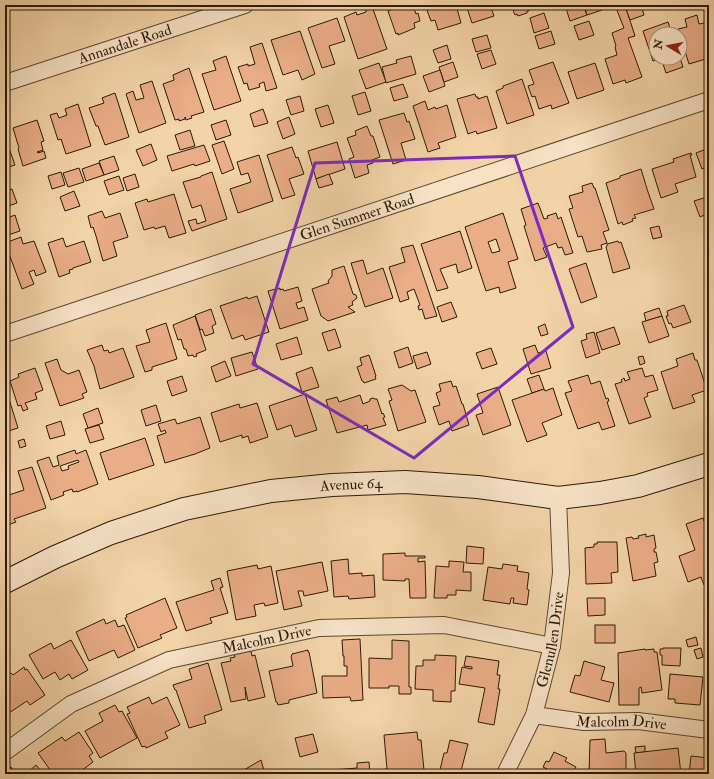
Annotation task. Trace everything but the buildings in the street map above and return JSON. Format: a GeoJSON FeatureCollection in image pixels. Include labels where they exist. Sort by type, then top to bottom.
{"type":"FeatureCollection","features":[{"type":"Feature","properties":{"kind":"street","name":"Annandale Road"},"geometry":{"type":"LineString","coordinates":[[5,83],[245,5]]}},
{"type":"Feature","properties":{"kind":"street","name":"Glen Summer Road"},"geometry":{"type":"LineString","coordinates":[[5,334],[709,100]]}},
{"type":"Feature","properties":{"kind":"street","name":"Avenue 64"},"geometry":{"type":"LineString","coordinates":[[5,582],[55,557],[126,528],[184,509],[272,491],[332,484],[405,482],[478,487],[558,498],[600,493],[638,486],[709,464]]}},
{"type":"Feature","properties":{"kind":"street","name":"Glenullen Drive"},"geometry":{"type":"LineString","coordinates":[[505,774],[534,715],[552,646],[560,573],[558,498]]}},
{"type":"Feature","properties":{"kind":"street","name":"Malcolm Drive"},"geometry":{"type":"LineString","coordinates":[[5,752],[71,704],[169,660],[319,628],[444,626],[552,646]]}},
{"type":"Feature","properties":{"kind":"street","name":"Malcolm Drive"},"geometry":{"type":"LineString","coordinates":[[534,715],[584,722],[638,721],[709,730]]}},
{"type":"Feature","properties":{"kind":"highlighted area"},"geometry":{"type":"Polygon","coordinates":[[[515,156],[573,327],[414,458],[253,364],[315,163],[515,156]]]}}]}
